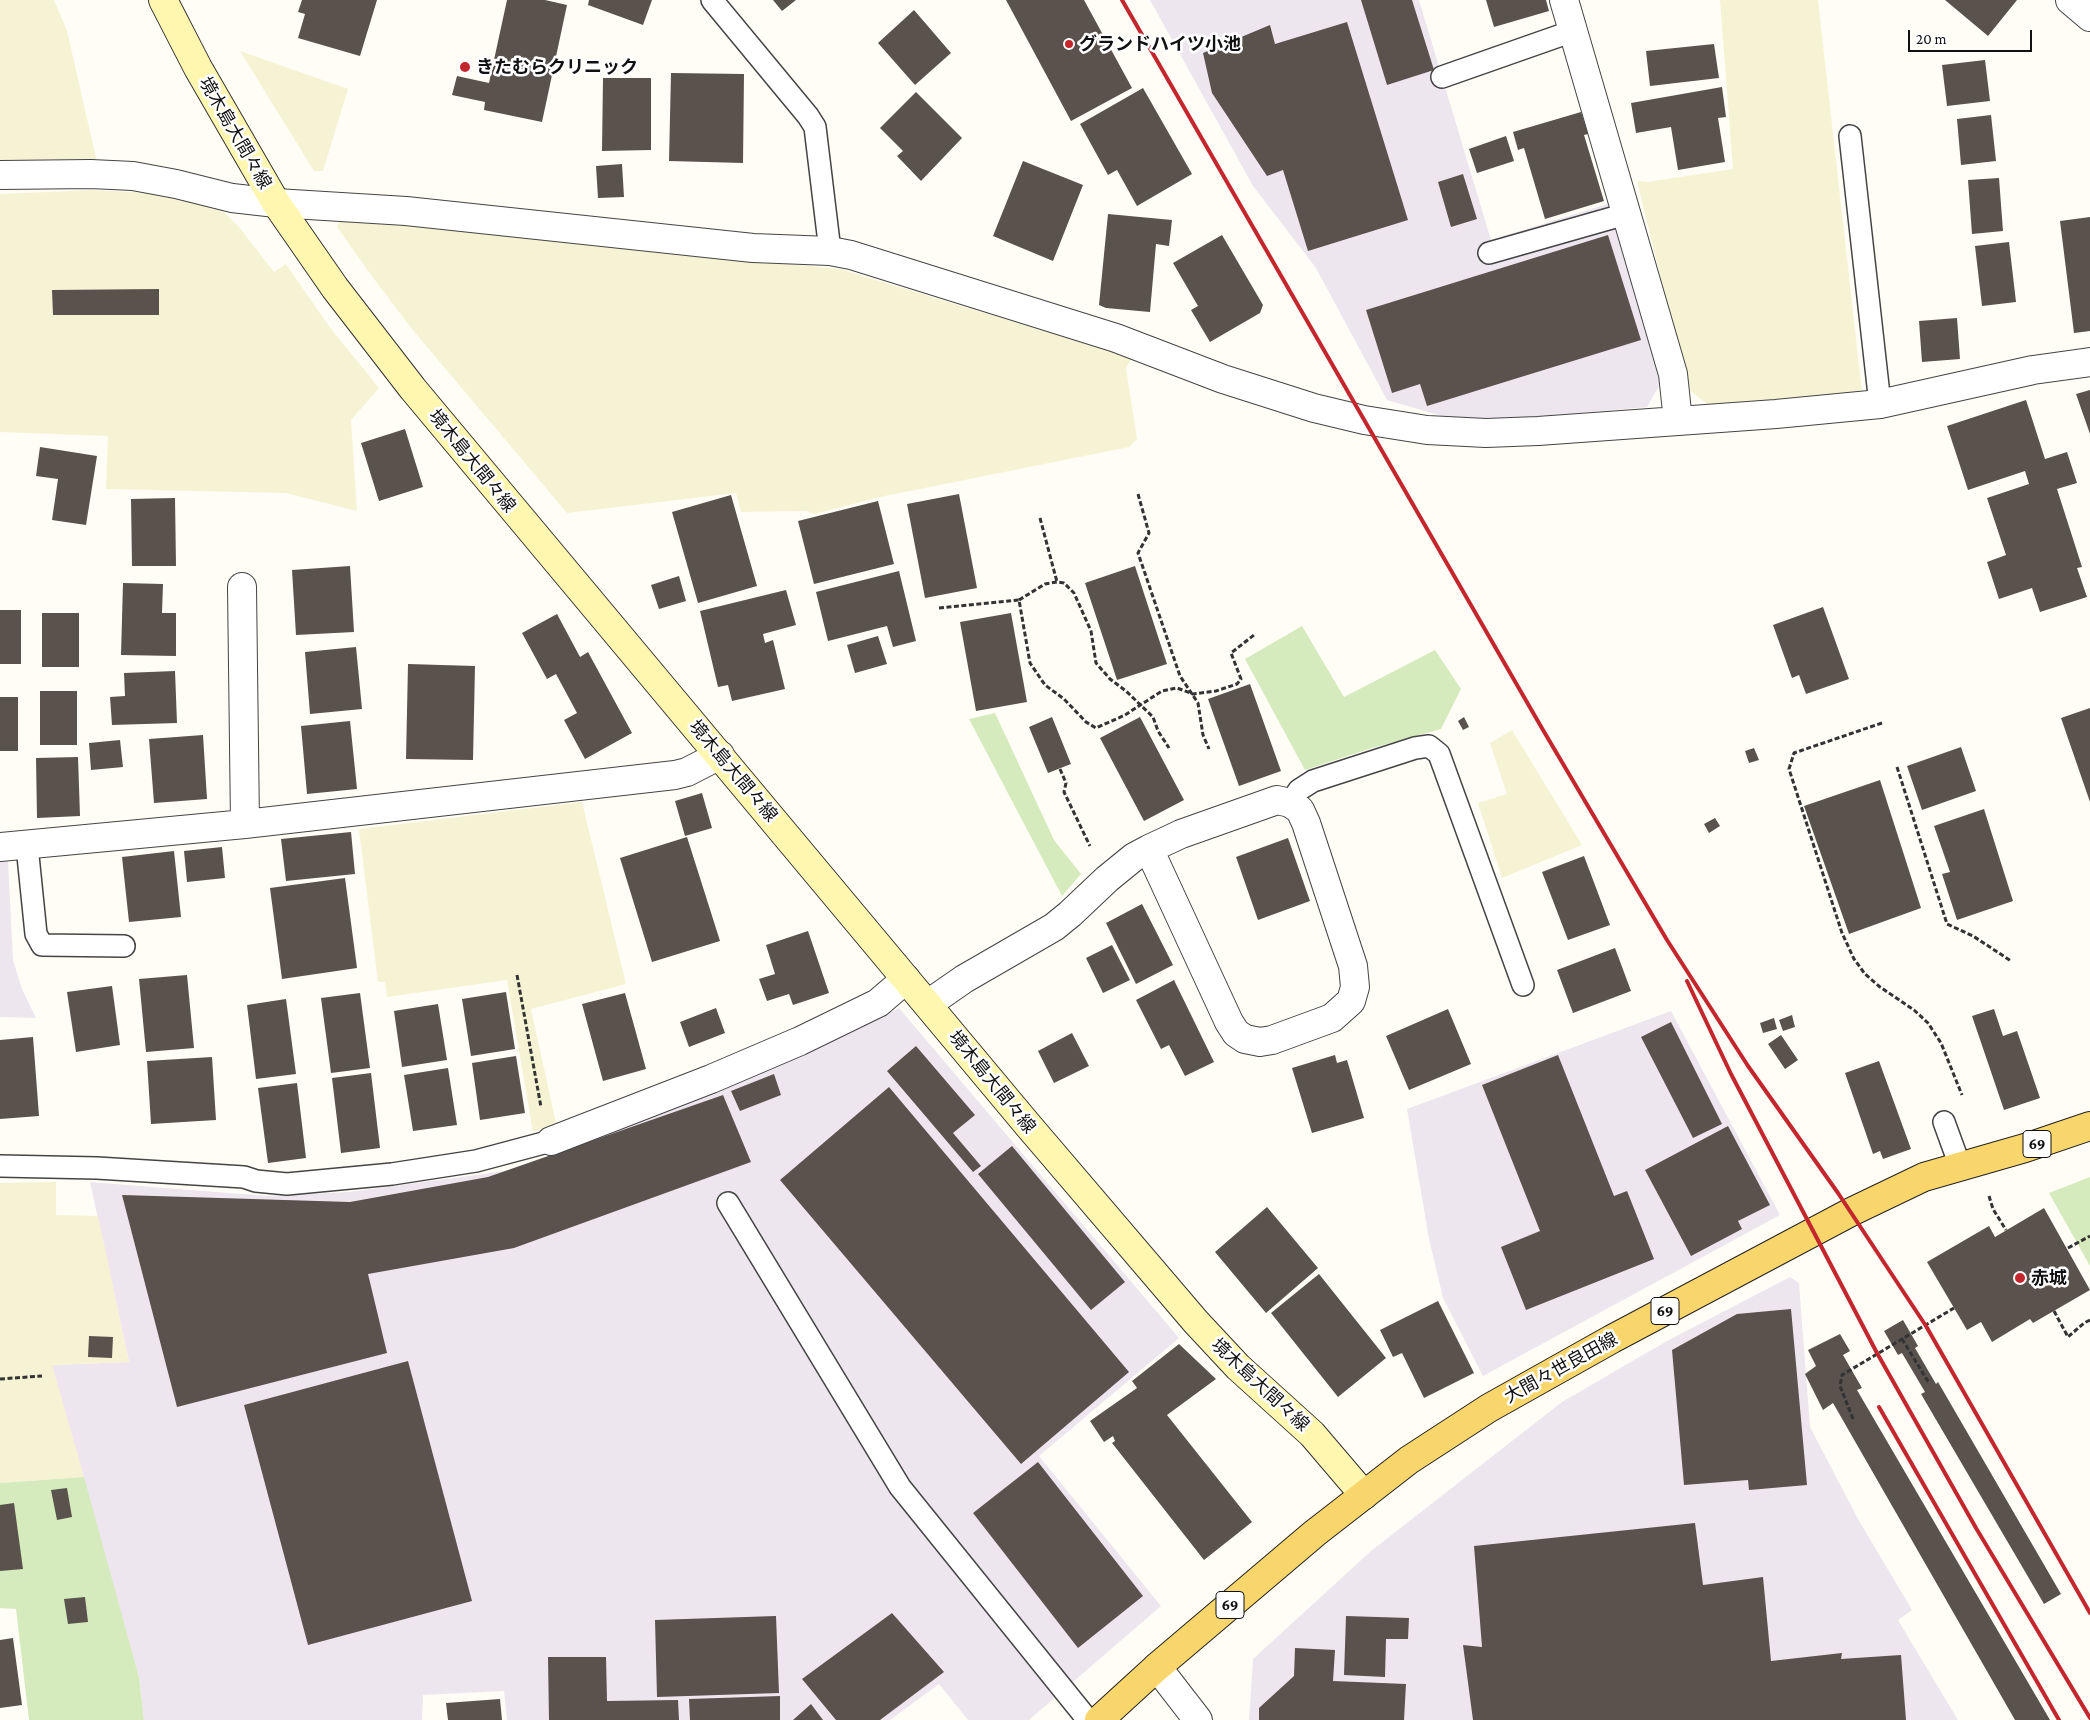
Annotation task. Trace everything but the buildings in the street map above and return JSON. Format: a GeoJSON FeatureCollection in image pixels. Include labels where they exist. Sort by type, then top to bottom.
{"type":"FeatureCollection","features":[{"type":"Feature","properties":{"kind":"main road","name":"境木島大間々線"},"geometry":{"type":"LineString","coordinates":[[164,0],[198,68],[276,203],[335,288],[413,389],[502,498],[720,755],[1027,1124],[1196,1322],[1238,1368],[1329,1451],[1364,1494]]}},
{"type":"Feature","properties":{"kind":"main road","name":"大間々世良田線"},"geometry":{"type":"LineString","coordinates":[[1098,1720],[1157,1667],[1315,1533],[1409,1460],[1489,1408],[1612,1339],[1860,1208],[1924,1177],[2026,1148],[2090,1126]]}},
{"type":"Feature","properties":{"kind":"street"},"geometry":{"type":"LineString","coordinates":[[1564,0],[1673,374],[1678,420]]}},
{"type":"Feature","properties":{"kind":"street"},"geometry":{"type":"LineString","coordinates":[[2070,0],[2090,17]]}},
{"type":"Feature","properties":{"kind":"street"},"geometry":{"type":"LineString","coordinates":[[0,175],[91,174],[133,176],[176,184],[232,198],[276,203],[406,211],[753,248],[830,251],[869,260],[1116,338],[1224,379],[1314,408],[1364,420],[1426,430],[1486,433],[1880,404],[2033,370],[2090,362]]}},
{"type":"Feature","properties":{"kind":"street"},"geometry":{"type":"LineString","coordinates":[[242,587],[245,824]]}},
{"type":"Feature","properties":{"kind":"street"},"geometry":{"type":"LineString","coordinates":[[0,847],[27,846],[245,824],[675,775],[692,770],[720,755]]}},
{"type":"Feature","properties":{"kind":"street"},"geometry":{"type":"LineString","coordinates":[[928,1004],[964,979],[1054,927],[1107,878],[1134,857],[1149,849],[1181,834],[1277,800],[1290,802],[1300,810],[1306,823],[1353,966],[1355,987],[1351,1001],[1332,1018],[1272,1040],[1260,1042],[1245,1040],[1229,1022],[1149,849]]}},
{"type":"Feature","properties":{"kind":"street"},"geometry":{"type":"LineString","coordinates":[[551,1141],[712,1079],[800,1040],[878,1003],[906,979]]}},
{"type":"Feature","properties":{"kind":"street"},"geometry":{"type":"LineString","coordinates":[[1157,1667],[1198,1720]]}},
{"type":"Feature","properties":{"kind":"lane"},"geometry":{"type":"LineString","coordinates":[[712,0],[815,127],[830,251]]}},
{"type":"Feature","properties":{"kind":"lane"},"geometry":{"type":"LineString","coordinates":[[1442,77],[1573,31]]}},
{"type":"Feature","properties":{"kind":"lane"},"geometry":{"type":"LineString","coordinates":[[1850,136],[1880,404]]}},
{"type":"Feature","properties":{"kind":"lane"},"geometry":{"type":"LineString","coordinates":[[1489,253],[1626,214]]}},
{"type":"Feature","properties":{"kind":"lane"},"geometry":{"type":"LineString","coordinates":[[1290,802],[1299,790],[1312,781],[1415,748],[1429,746],[1438,754],[1523,985]]}},
{"type":"Feature","properties":{"kind":"lane"},"geometry":{"type":"LineString","coordinates":[[27,846],[36,934],[42,945],[124,946]]}},
{"type":"Feature","properties":{"kind":"lane"},"geometry":{"type":"LineString","coordinates":[[1944,1122],[1960,1166]]}},
{"type":"Feature","properties":{"kind":"lane"},"geometry":{"type":"LineString","coordinates":[[0,1166],[97,1168],[244,1177],[256,1181],[287,1184],[384,1175],[450,1165],[498,1156],[551,1141]]}},
{"type":"Feature","properties":{"kind":"lane"},"geometry":{"type":"LineString","coordinates":[[728,1203],[900,1486],[1088,1720]]}},
{"type":"Feature","properties":{"kind":"path"},"geometry":{"type":"LineString","coordinates":[[1138,494],[1149,533],[1138,553],[1180,676],[1198,703],[1203,735],[1209,749]]}},
{"type":"Feature","properties":{"kind":"path"},"geometry":{"type":"LineString","coordinates":[[1040,518],[1057,582]]}},
{"type":"Feature","properties":{"kind":"path"},"geometry":{"type":"LineString","coordinates":[[939,608],[1019,600],[1045,584],[1064,583],[1074,593],[1091,631],[1096,663],[1110,679],[1153,717],[1158,731],[1169,748]]}},
{"type":"Feature","properties":{"kind":"path"},"geometry":{"type":"LineString","coordinates":[[1019,600],[1030,663],[1046,685],[1064,699],[1086,722],[1096,728],[1125,715],[1162,691],[1177,688],[1193,694],[1216,691],[1237,684],[1240,679],[1231,653],[1254,636]]}},
{"type":"Feature","properties":{"kind":"path"},"geometry":{"type":"LineString","coordinates":[[1882,723],[1794,754],[1789,768],[1842,933],[1854,959],[1865,974],[1880,987],[1914,1010],[1928,1023],[1941,1042],[1966,1103]]}},
{"type":"Feature","properties":{"kind":"path"},"geometry":{"type":"LineString","coordinates":[[1897,767],[1947,924],[1973,936],[2011,960]]}},
{"type":"Feature","properties":{"kind":"path"},"geometry":{"type":"LineString","coordinates":[[1060,769],[1066,783],[1064,792],[1092,852]]}},
{"type":"Feature","properties":{"kind":"path"},"geometry":{"type":"LineString","coordinates":[[517,975],[545,1128],[551,1141]]}},
{"type":"Feature","properties":{"kind":"path"},"geometry":{"type":"LineString","coordinates":[[1989,1196],[1993,1209],[2006,1230]]}},
{"type":"Feature","properties":{"kind":"path"},"geometry":{"type":"LineString","coordinates":[[2068,1248],[2090,1236]]}},
{"type":"Feature","properties":{"kind":"path"},"geometry":{"type":"LineString","coordinates":[[1854,1419],[1840,1386],[1842,1375],[1954,1308]]}},
{"type":"Feature","properties":{"kind":"path"},"geometry":{"type":"LineString","coordinates":[[2054,1311],[2068,1337],[2090,1320]]}},
{"type":"Feature","properties":{"kind":"path"},"geometry":{"type":"LineString","coordinates":[[1902,1339],[1929,1383]]}},
{"type":"Feature","properties":{"kind":"path"},"geometry":{"type":"LineString","coordinates":[[0,1379],[42,1376]]}},
{"type":"Feature","properties":{"kind":"shaded area"},"geometry":{"type":"Polygon","coordinates":[[[0,0],[54,0],[67,31],[97,162],[0,161],[0,0]]]}},
{"type":"Feature","properties":{"kind":"shaded area"},"geometry":{"type":"Polygon","coordinates":[[[1150,0],[1419,0],[1491,240],[1610,203],[1661,383],[1647,407],[1505,420],[1442,416],[1387,400],[1316,268],[1253,186],[1150,0]]]}},
{"type":"Feature","properties":{"kind":"shaded area"},"geometry":{"type":"Polygon","coordinates":[[[1720,0],[1818,0],[1862,392],[1710,406],[1688,389],[1637,181],[1647,182],[1733,169],[1720,0]]]}},
{"type":"Feature","properties":{"kind":"shaded area"},"geometry":{"type":"Polygon","coordinates":[[[240,51],[348,89],[323,171],[314,171],[240,51]]]}},
{"type":"Feature","properties":{"kind":"shaded area"},"geometry":{"type":"Polygon","coordinates":[[[94,190],[148,193],[188,199],[224,212],[239,227],[274,272],[286,264],[328,325],[379,388],[351,420],[357,511],[286,493],[106,489],[108,436],[0,432],[0,194],[94,190]]]}},
{"type":"Feature","properties":{"kind":"shaded area"},"geometry":{"type":"Polygon","coordinates":[[[340,219],[840,269],[1132,358],[1126,368],[1137,439],[1129,447],[880,497],[814,514],[806,511],[741,512],[736,493],[567,513],[412,329],[337,227],[340,219]]]}},
{"type":"Feature","properties":{"kind":"shaded area"},"geometry":{"type":"Polygon","coordinates":[[[1512,730],[1582,845],[1502,878],[1478,803],[1507,794],[1490,743],[1512,730]]]}},
{"type":"Feature","properties":{"kind":"shaded area"},"geometry":{"type":"Polygon","coordinates":[[[582,802],[626,984],[531,1009],[556,1123],[533,1132],[507,980],[387,997],[385,982],[378,982],[359,829],[582,802]]]}},
{"type":"Feature","properties":{"kind":"shaded area"},"geometry":{"type":"Polygon","coordinates":[[[8,861],[13,960],[22,989],[36,1018],[0,1017],[0,862],[8,861]]]}},
{"type":"Feature","properties":{"kind":"shaded area"},"geometry":{"type":"Polygon","coordinates":[[[899,1008],[1179,1338],[1039,1456],[1161,1606],[1029,1720],[968,1720],[939,1684],[890,1720],[507,1720],[504,1691],[423,1695],[422,1720],[144,1720],[139,1677],[51,1365],[129,1362],[90,1182],[267,1196],[349,1192],[513,1170],[809,1053],[899,1008]]]}},
{"type":"Feature","properties":{"kind":"shaded area"},"geometry":{"type":"Polygon","coordinates":[[[1671,1011],[1780,1215],[1483,1376],[1443,1298],[1429,1239],[1407,1109],[1671,1011]]]}},
{"type":"Feature","properties":{"kind":"shaded area"},"geometry":{"type":"Polygon","coordinates":[[[56,1182],[56,1215],[98,1216],[129,1362],[52,1365],[84,1477],[0,1483],[0,1183],[56,1182]]]}},
{"type":"Feature","properties":{"kind":"shaded area"},"geometry":{"type":"Polygon","coordinates":[[[1790,1277],[1799,1283],[1810,1427],[1858,1519],[1912,1610],[1898,1620],[1958,1720],[1249,1720],[1253,1659],[1371,1551],[1562,1402],[1667,1341],[1790,1277]]]}},
{"type":"Feature","properties":{"kind":"green space"},"geometry":{"type":"Polygon","coordinates":[[[1302,626],[1344,697],[1435,650],[1461,689],[1441,729],[1372,748],[1305,770],[1245,659],[1302,626]]]}},
{"type":"Feature","properties":{"kind":"green space"},"geometry":{"type":"Polygon","coordinates":[[[995,713],[1054,840],[1081,874],[1062,896],[969,719],[995,713]]]}},
{"type":"Feature","properties":{"kind":"green space"},"geometry":{"type":"Polygon","coordinates":[[[2090,1177],[2090,1266],[2049,1193],[2090,1177]]]}},
{"type":"Feature","properties":{"kind":"green space"},"geometry":{"type":"Polygon","coordinates":[[[84,1477],[139,1677],[144,1720],[29,1720],[16,1609],[0,1608],[0,1483],[84,1477]]]}},
{"type":"Feature","properties":{"kind":"railway"},"geometry":{"type":"LineString","coordinates":[[1122,0],[1543,730],[1667,940],[1748,1066],[1838,1193],[1926,1326],[2090,1613]]}},
{"type":"Feature","properties":{"kind":"railway"},"geometry":{"type":"LineString","coordinates":[[1687,981],[1731,1074],[1877,1353],[1976,1528],[2090,1718]]}},
{"type":"Feature","properties":{"kind":"railway"},"geometry":{"type":"LineString","coordinates":[[1879,1407],[2059,1720]]}},
{"type":"Feature","properties":{"kind":"place","name":"グランドハイツ小池"},"geometry":{"type":"Point","coordinates":[1069,44]}},
{"type":"Feature","properties":{"kind":"place","name":"きたむらクリニック"},"geometry":{"type":"Point","coordinates":[465,67]}},
{"type":"Feature","properties":{"kind":"place","name":"赤城"},"geometry":{"type":"Point","coordinates":[2020,1278]}}]}
